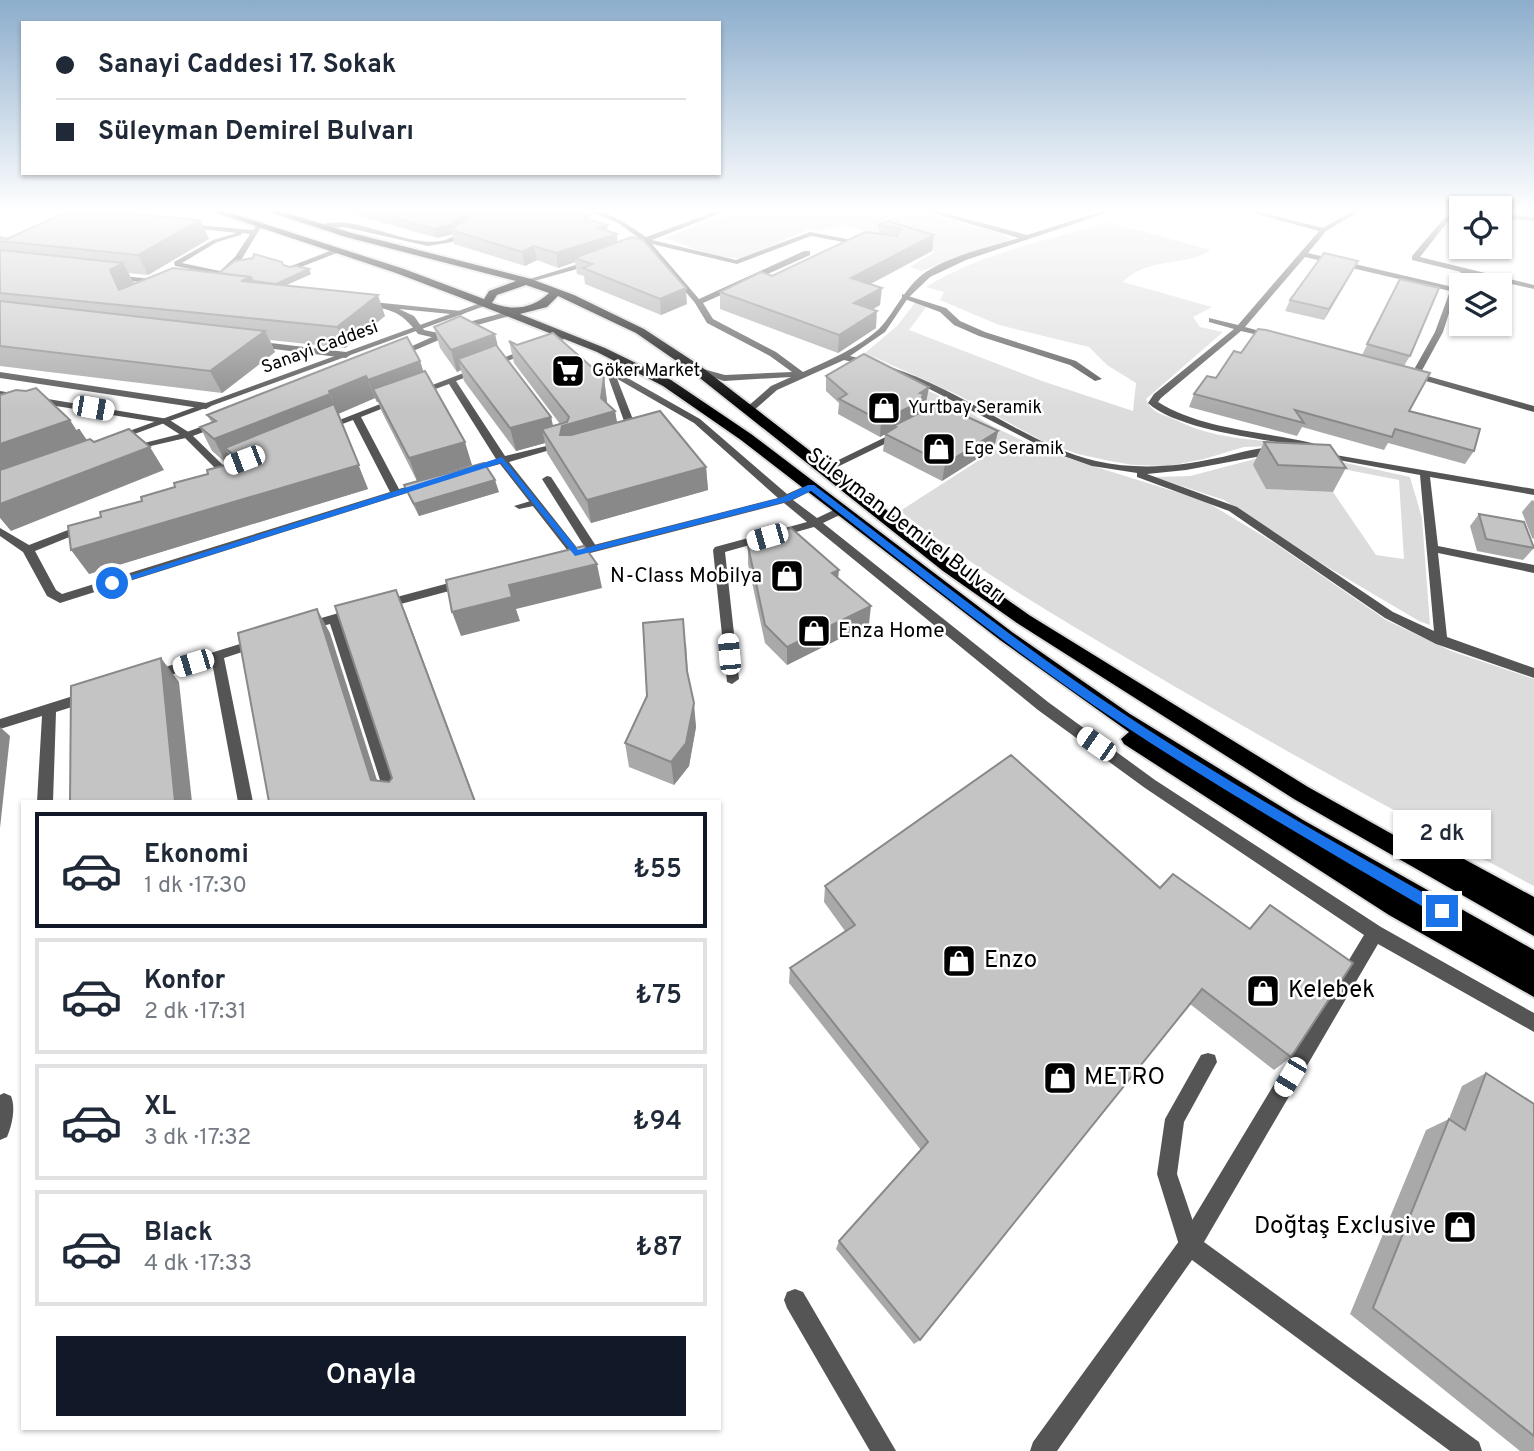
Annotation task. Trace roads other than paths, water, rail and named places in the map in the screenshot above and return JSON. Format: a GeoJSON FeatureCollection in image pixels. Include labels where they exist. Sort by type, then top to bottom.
{"type":"FeatureCollection","features":[{"type":"Feature","properties":{"kind":"highway","name":"Süleyman Demirel Bulvarı"},"geometry":{"type":"LineString","coordinates":[[415,277],[568,336],[667,383],[746,437],[1006,636],[1123,719],[1295,826],[1534,963]]}},
{"type":"Feature","properties":{"kind":"highway","name":"Süleyman Demirel Bulvarı"},"geometry":{"type":"LineString","coordinates":[[511,277],[559,289],[640,331],[750,409],[949,567],[1023,619],[1301,793],[1534,925]]}},
{"type":"Feature","properties":{"kind":"highway"},"geometry":{"type":"LineString","coordinates":[[486,304],[493,293],[527,281]]}},
{"type":"Feature","properties":{"kind":"highway"},"geometry":{"type":"LineString","coordinates":[[510,313],[543,305],[559,289]]}},
{"type":"Feature","properties":{"kind":"highway"},"geometry":{"type":"LineString","coordinates":[[1023,619],[1148,685],[1345,804],[1534,909]]}},
{"type":"Feature","properties":{"kind":"highway"},"geometry":{"type":"LineString","coordinates":[[1006,636],[1103,721],[1373,893],[1534,985]]}},
{"type":"Feature","properties":{"kind":"street"},"geometry":{"type":"LineString","coordinates":[[113,277],[167,282]]}},
{"type":"Feature","properties":{"kind":"street"},"geometry":{"type":"LineString","coordinates":[[217,277],[208,286],[221,288]]}},
{"type":"Feature","properties":{"kind":"street"},"geometry":{"type":"LineString","coordinates":[[527,281],[544,277]]}},
{"type":"Feature","properties":{"kind":"street"},"geometry":{"type":"LineString","coordinates":[[676,277],[710,321],[773,354],[801,374]]}},
{"type":"Feature","properties":{"kind":"street"},"geometry":{"type":"LineString","coordinates":[[698,302],[754,277]]}},
{"type":"Feature","properties":{"kind":"street"},"geometry":{"type":"LineString","coordinates":[[750,409],[774,388],[844,357],[882,330],[905,296],[925,277]]}},
{"type":"Feature","properties":{"kind":"street"},"geometry":{"type":"LineString","coordinates":[[1284,277],[1240,328],[1157,396],[1153,403],[1160,409],[1184,418],[1308,445],[1328,455]]}},
{"type":"Feature","properties":{"kind":"street"},"geometry":{"type":"LineString","coordinates":[[1398,277],[1449,289]]}},
{"type":"Feature","properties":{"kind":"street"},"geometry":{"type":"LineString","coordinates":[[1490,277],[1534,287]]}},
{"type":"Feature","properties":{"kind":"street"},"geometry":{"type":"LineString","coordinates":[[905,296],[943,310],[957,323],[982,334],[1073,363],[1098,379]]}},
{"type":"Feature","properties":{"kind":"street"},"geometry":{"type":"LineString","coordinates":[[356,302],[461,313]]}},
{"type":"Feature","properties":{"kind":"street","name":"Sanayi Caddesi"},"geometry":{"type":"LineString","coordinates":[[101,443],[486,304]]}},
{"type":"Feature","properties":{"kind":"street"},"geometry":{"type":"LineString","coordinates":[[1415,375],[1439,332],[1449,304]]}},
{"type":"Feature","properties":{"kind":"street"},"geometry":{"type":"LineString","coordinates":[[383,305],[411,318],[428,335],[444,334],[447,328],[410,307]]}},
{"type":"Feature","properties":{"kind":"street","name":"Sanayi Caddesi"},"geometry":{"type":"LineString","coordinates":[[380,361],[444,334],[510,313]]}},
{"type":"Feature","properties":{"kind":"street"},"geometry":{"type":"LineString","coordinates":[[1212,320],[1277,338]]}},
{"type":"Feature","properties":{"kind":"street"},"geometry":{"type":"LineString","coordinates":[[307,435],[568,336]]}},
{"type":"Feature","properties":{"kind":"street"},"geometry":{"type":"LineString","coordinates":[[243,343],[346,355]]}},
{"type":"Feature","properties":{"kind":"street"},"geometry":{"type":"LineString","coordinates":[[844,357],[869,360],[893,369],[1050,449],[1128,470],[1233,509],[1390,615],[1441,640],[1534,673]]}},
{"type":"Feature","properties":{"kind":"street"},"geometry":{"type":"LineString","coordinates":[[504,361],[512,371]]}},
{"type":"Feature","properties":{"kind":"street"},"geometry":{"type":"LineString","coordinates":[[695,368],[724,377],[801,374]]}},
{"type":"Feature","properties":{"kind":"street"},"geometry":{"type":"LineString","coordinates":[[622,440],[634,435],[610,371],[696,421],[815,523],[1043,706],[1150,784],[1375,933],[1534,1023]]}},
{"type":"Feature","properties":{"kind":"street"},"geometry":{"type":"LineString","coordinates":[[1403,372],[1534,409]]}},
{"type":"Feature","properties":{"kind":"street"},"geometry":{"type":"LineString","coordinates":[[0,375],[206,405]]}},
{"type":"Feature","properties":{"kind":"street"},"geometry":{"type":"LineString","coordinates":[[451,380],[502,460],[575,553]]}},
{"type":"Feature","properties":{"kind":"street"},"geometry":{"type":"LineString","coordinates":[[0,394],[165,421],[187,435],[222,469]]}},
{"type":"Feature","properties":{"kind":"street"},"geometry":{"type":"LineString","coordinates":[[22,410],[45,401]]}},
{"type":"Feature","properties":{"kind":"street"},"geometry":{"type":"LineString","coordinates":[[356,416],[396,492]]}},
{"type":"Feature","properties":{"kind":"street"},"geometry":{"type":"LineString","coordinates":[[117,452],[187,435],[225,421]]}},
{"type":"Feature","properties":{"kind":"street"},"geometry":{"type":"LineString","coordinates":[[825,469],[909,428]]}},
{"type":"Feature","properties":{"kind":"street"},"geometry":{"type":"LineString","coordinates":[[449,476],[566,442],[558,432]]}},
{"type":"Feature","properties":{"kind":"street"},"geometry":{"type":"LineString","coordinates":[[1128,470],[1164,471],[1211,463],[1244,453],[1284,450],[1328,455],[1534,492]]}},
{"type":"Feature","properties":{"kind":"street"},"geometry":{"type":"LineString","coordinates":[[210,474],[234,464]]}},
{"type":"Feature","properties":{"kind":"street"},"geometry":{"type":"LineString","coordinates":[[1425,474],[1441,640]]}},
{"type":"Feature","properties":{"kind":"street"},"geometry":{"type":"LineString","coordinates":[[547,479],[592,549]]}},
{"type":"Feature","properties":{"kind":"street"},"geometry":{"type":"LineString","coordinates":[[0,531],[28,551],[51,593],[60,599],[436,480]]}},
{"type":"Feature","properties":{"kind":"street"},"geometry":{"type":"LineString","coordinates":[[562,557],[786,499],[811,487]]}},
{"type":"Feature","properties":{"kind":"street"},"geometry":{"type":"LineString","coordinates":[[519,506],[534,503]]}},
{"type":"Feature","properties":{"kind":"street"},"geometry":{"type":"LineString","coordinates":[[732,680],[719,550],[815,523],[842,510]]}},
{"type":"Feature","properties":{"kind":"street"},"geometry":{"type":"LineString","coordinates":[[28,551],[101,520]]}},
{"type":"Feature","properties":{"kind":"street"},"geometry":{"type":"LineString","coordinates":[[1432,548],[1534,569]]}},
{"type":"Feature","properties":{"kind":"street"},"geometry":{"type":"LineString","coordinates":[[295,630],[482,579]]}},
{"type":"Feature","properties":{"kind":"street"},"geometry":{"type":"LineString","coordinates":[[334,618],[394,800]]}},
{"type":"Feature","properties":{"kind":"street"},"geometry":{"type":"LineString","coordinates":[[140,680],[269,639]]}},
{"type":"Feature","properties":{"kind":"street"},"geometry":{"type":"LineString","coordinates":[[217,655],[246,800]]}},
{"type":"Feature","properties":{"kind":"street"},"geometry":{"type":"LineString","coordinates":[[0,724],[101,692]]}},
{"type":"Feature","properties":{"kind":"street"},"geometry":{"type":"LineString","coordinates":[[45,800],[49,709]]}},
{"type":"Feature","properties":{"kind":"street"},"geometry":{"type":"LineString","coordinates":[[1042,1451],[1190,1245],[1375,933]]}},
{"type":"Feature","properties":{"kind":"street"},"geometry":{"type":"LineString","coordinates":[[1208,1062],[1175,1119],[1167,1174],[1190,1245],[1470,1451]]}},
{"type":"Feature","properties":{"kind":"street"},"geometry":{"type":"LineString","coordinates":[[0,1130],[4,1103]]}},
{"type":"Feature","properties":{"kind":"street"},"geometry":{"type":"LineString","coordinates":[[795,1300],[884,1451]]}},
{"type":"Feature","properties":{"kind":"place","name":"Göker Market"},"geometry":{"type":"Point","coordinates":[568,371]}},
{"type":"Feature","properties":{"kind":"place","name":"Yurtbay Seramik"},"geometry":{"type":"Point","coordinates":[884,408]}},
{"type":"Feature","properties":{"kind":"place","name":"Ege Seramik"},"geometry":{"type":"Point","coordinates":[939,449]}},
{"type":"Feature","properties":{"kind":"place","name":"N-Class Mobilya"},"geometry":{"type":"Point","coordinates":[787,576]}},
{"type":"Feature","properties":{"kind":"place","name":"Enza Home"},"geometry":{"type":"Point","coordinates":[814,631]}},
{"type":"Feature","properties":{"kind":"place","name":"Enzo"},"geometry":{"type":"Point","coordinates":[959,961]}},
{"type":"Feature","properties":{"kind":"place","name":"Kelebek"},"geometry":{"type":"Point","coordinates":[1263,991]}},
{"type":"Feature","properties":{"kind":"place","name":"METRO"},"geometry":{"type":"Point","coordinates":[1060,1078]}},
{"type":"Feature","properties":{"kind":"place","name":"Doğtaş Exclusive"},"geometry":{"type":"Point","coordinates":[1460,1227]}}]}
